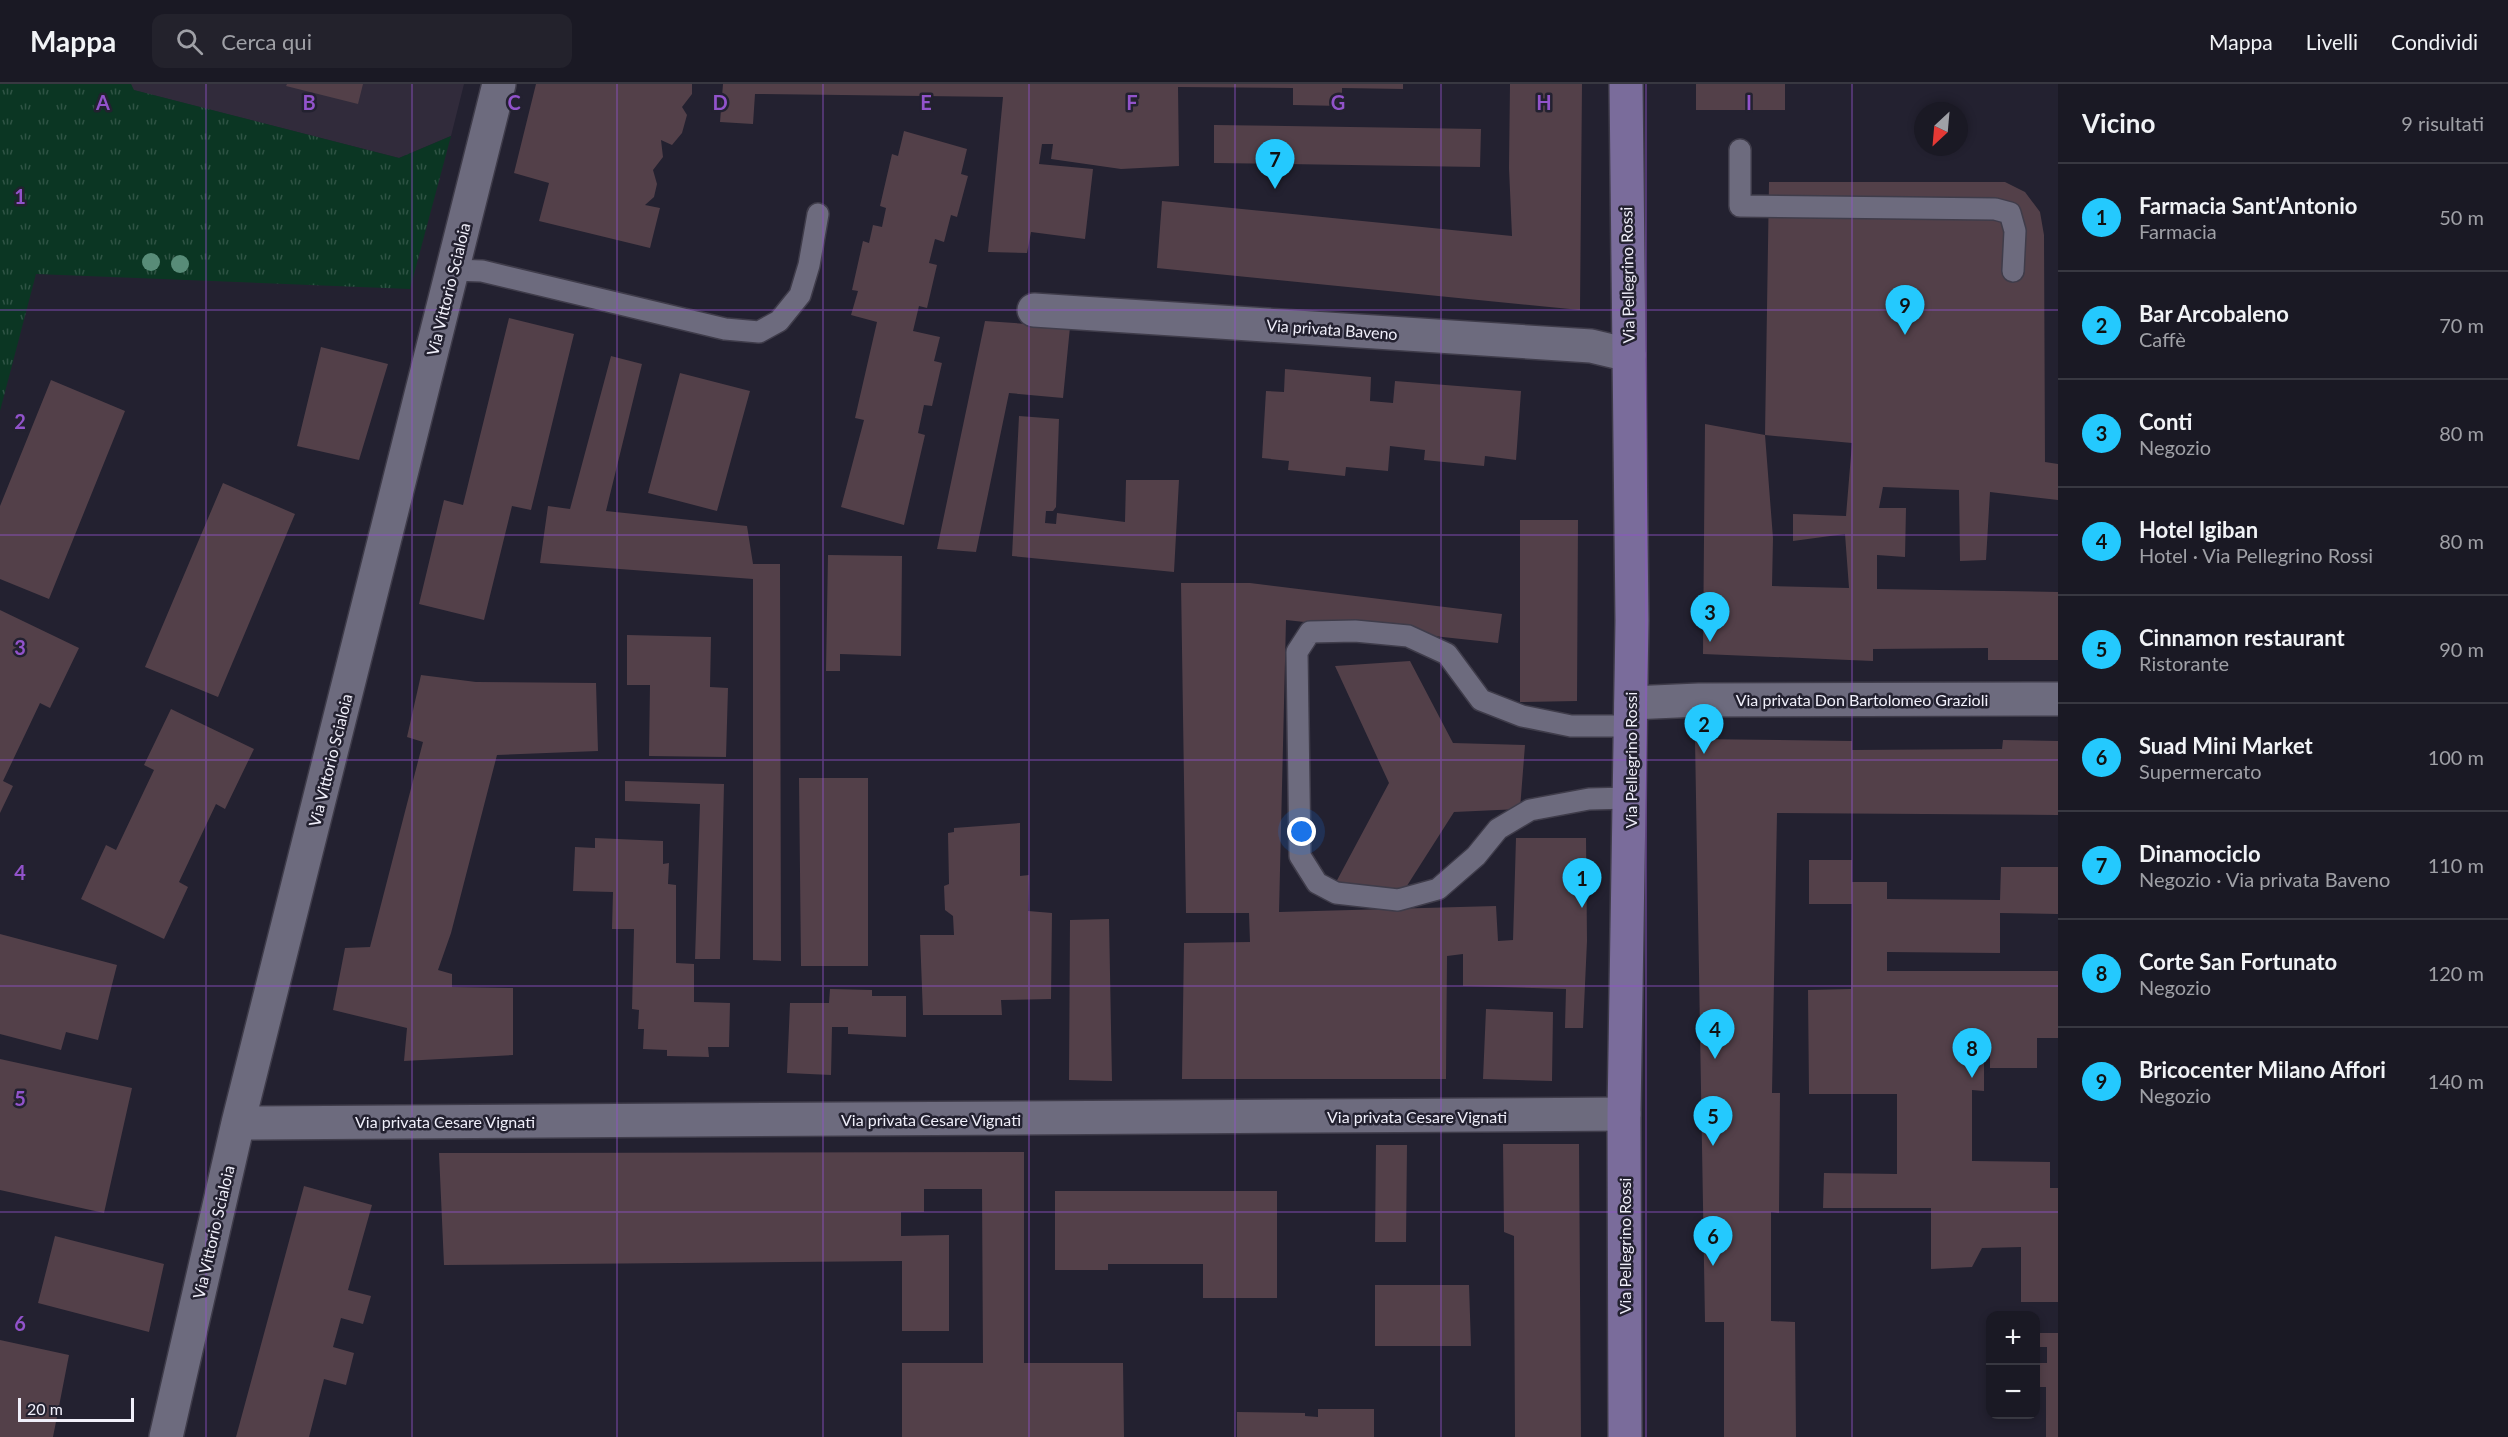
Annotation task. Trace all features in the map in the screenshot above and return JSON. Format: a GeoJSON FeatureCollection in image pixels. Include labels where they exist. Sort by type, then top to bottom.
{"type":"FeatureCollection","features":[{"type":"Feature","properties":{"kind":"main road","name":"Via Pellegrino Rossi"},"geometry":{"type":"LineString","coordinates":[[1625,1437],[1624,1114],[1630,714],[1626,84]]}},
{"type":"Feature","properties":{"kind":"street","name":"Via Vittorio Scialoia"},"geometry":{"type":"LineString","coordinates":[[166,1437],[238,1123],[499,84]]}},
{"type":"Feature","properties":{"kind":"street","name":"Via privata Baveno"},"geometry":{"type":"LineString","coordinates":[[1034,310],[1591,346],[1629,355]]}},
{"type":"Feature","properties":{"kind":"street","name":"Via privata Don Bartolomeo Grazioli"},"geometry":{"type":"LineString","coordinates":[[1630,714],[1699,700],[2058,699]]}},
{"type":"Feature","properties":{"kind":"street","name":"Via privata Cesare Vignati"},"geometry":{"type":"LineString","coordinates":[[238,1123],[1624,1114]]}},
{"type":"Feature","properties":{"kind":"lane"},"geometry":{"type":"LineString","coordinates":[[1740,150],[1740,206],[1995,209],[2010,213],[2015,231],[2013,271]]}},
{"type":"Feature","properties":{"kind":"lane"},"geometry":{"type":"LineString","coordinates":[[453,270],[482,272],[725,329],[759,332],[779,321],[801,295],[818,214]]}},
{"type":"Feature","properties":{"kind":"lane"},"geometry":{"type":"LineString","coordinates":[[1629,798],[1589,799],[1530,810],[1498,829],[1476,856],[1438,889],[1398,900],[1336,893],[1317,883],[1300,856],[1297,652],[1310,632],[1355,631],[1408,636],[1447,654],[1481,700],[1522,716],[1571,726],[1630,714]]}},
{"type":"Feature","properties":{"kind":"shaded area"},"geometry":{"type":"Polygon","coordinates":[[[131,84],[464,84],[451,136],[399,158],[133,90],[131,84]]]}},
{"type":"Feature","properties":{"kind":"green space"},"geometry":{"type":"Polygon","coordinates":[[[0,84],[131,84],[134,90],[399,158],[451,136],[410,289],[36,274],[0,411],[0,84]]]}},
{"type":"Feature","properties":{"kind":"building"},"geometry":{"type":"Polygon","coordinates":[[[287,84],[363,84],[358,104],[286,86],[287,84]]]}},
{"type":"Feature","properties":{"kind":"building"},"geometry":{"type":"Polygon","coordinates":[[[536,84],[692,84],[692,94],[682,107],[687,115],[682,133],[672,145],[661,140],[663,157],[653,170],[657,184],[654,197],[645,205],[660,208],[650,248],[539,221],[549,183],[514,173],[536,84]]]}},
{"type":"Feature","properties":{"kind":"building"},"geometry":{"type":"Polygon","coordinates":[[[723,84],[1403,84],[1403,89],[1342,88],[1342,106],[1293,105],[1293,88],[1178,87],[1179,166],[1121,169],[1051,159],[1053,144],[1042,144],[1039,164],[1093,169],[1085,239],[1031,232],[1027,253],[988,252],[1003,97],[755,94],[753,124],[720,122],[723,84]]]}},
{"type":"Feature","properties":{"kind":"building"},"geometry":{"type":"Polygon","coordinates":[[[1510,84],[1582,84],[1580,310],[1157,268],[1162,201],[1512,236],[1509,168],[1510,84]]]}},
{"type":"Feature","properties":{"kind":"building"},"geometry":{"type":"Polygon","coordinates":[[[1696,84],[1785,84],[1785,110],[1696,110],[1696,84]]]}},
{"type":"Feature","properties":{"kind":"building"},"geometry":{"type":"Polygon","coordinates":[[[1214,125],[1481,129],[1480,167],[1214,163],[1214,125]]]}},
{"type":"Feature","properties":{"kind":"building"},"geometry":{"type":"Polygon","coordinates":[[[904,131],[967,149],[961,174],[968,176],[957,217],[951,215],[944,242],[935,239],[929,263],[937,265],[927,308],[919,306],[913,331],[940,337],[934,361],[942,363],[932,406],[924,405],[918,433],[925,435],[904,525],[841,507],[864,420],[855,418],[877,322],[851,315],[858,291],[852,290],[863,241],[869,243],[873,225],[882,227],[886,208],[880,206],[892,154],[898,156],[904,131]]]}},
{"type":"Feature","properties":{"kind":"building"},"geometry":{"type":"Polygon","coordinates":[[[1769,182],[2005,182],[2025,192],[2040,212],[2044,235],[2045,462],[2058,464],[2058,500],[1990,492],[1986,560],[1960,561],[1959,490],[1883,487],[1879,508],[1906,508],[1905,557],[1877,555],[1877,589],[2058,592],[2058,660],[1988,660],[1988,648],[1873,649],[1873,661],[1703,654],[1705,424],[1765,435],[1769,182]],[[1765,435],[1773,538],[1772,586],[1849,588],[1845,534],[1793,541],[1793,514],[1846,516],[1852,443],[1765,435]]]}},
{"type":"Feature","properties":{"kind":"building"},"geometry":{"type":"Polygon","coordinates":[[[509,318],[574,334],[531,510],[512,506],[484,620],[419,604],[444,500],[463,505],[509,318]]]}},
{"type":"Feature","properties":{"kind":"building"},"geometry":{"type":"Polygon","coordinates":[[[985,321],[1070,327],[1063,398],[1009,393],[976,552],[937,549],[985,321]]]}},
{"type":"Feature","properties":{"kind":"building"},"geometry":{"type":"Polygon","coordinates":[[[321,347],[388,364],[359,460],[297,446],[321,347]]]}},
{"type":"Feature","properties":{"kind":"building"},"geometry":{"type":"Polygon","coordinates":[[[611,356],[642,364],[606,511],[747,526],[753,564],[780,564],[781,961],[753,960],[753,579],[540,563],[548,506],[570,509],[611,356]]]}},
{"type":"Feature","properties":{"kind":"building"},"geometry":{"type":"Polygon","coordinates":[[[1285,369],[1371,377],[1370,401],[1393,403],[1395,381],[1521,391],[1516,460],[1485,456],[1484,466],[1424,460],[1425,450],[1390,446],[1388,471],[1346,467],[1345,476],[1288,470],[1289,461],[1262,458],[1266,391],[1284,392],[1285,369]]]}},
{"type":"Feature","properties":{"kind":"building"},"geometry":{"type":"Polygon","coordinates":[[[680,373],[750,391],[717,511],[648,493],[680,373]]]}},
{"type":"Feature","properties":{"kind":"building"},"geometry":{"type":"Polygon","coordinates":[[[51,380],[125,411],[49,599],[0,579],[0,506],[51,380]]]}},
{"type":"Feature","properties":{"kind":"building"},"geometry":{"type":"Polygon","coordinates":[[[1019,416],[1059,419],[1056,507],[1053,511],[1046,511],[1045,523],[1056,524],[1057,513],[1125,522],[1126,480],[1179,480],[1174,572],[1012,556],[1019,416]]]}},
{"type":"Feature","properties":{"kind":"building"},"geometry":{"type":"Polygon","coordinates":[[[223,483],[295,514],[218,697],[145,667],[223,483]]]}},
{"type":"Feature","properties":{"kind":"building"},"geometry":{"type":"Polygon","coordinates":[[[1520,520],[1578,520],[1577,701],[1520,702],[1520,520]]]}},
{"type":"Feature","properties":{"kind":"building"},"geometry":{"type":"Polygon","coordinates":[[[828,555],[902,556],[901,656],[840,654],[840,671],[826,671],[828,555]]]}},
{"type":"Feature","properties":{"kind":"building"},"geometry":{"type":"Polygon","coordinates":[[[1181,583],[1250,583],[1502,614],[1498,643],[1286,620],[1279,912],[1496,906],[1498,941],[1513,940],[1516,838],[1586,838],[1587,941],[1583,1028],[1565,1028],[1566,989],[1463,986],[1463,954],[1447,956],[1446,1079],[1182,1079],[1184,943],[1250,942],[1249,913],[1186,913],[1181,583]]]}},
{"type":"Feature","properties":{"kind":"building"},"geometry":{"type":"Polygon","coordinates":[[[0,610],[79,648],[50,708],[40,703],[3,781],[13,786],[0,813],[0,610]]]}},
{"type":"Feature","properties":{"kind":"building"},"geometry":{"type":"Polygon","coordinates":[[[627,635],[711,637],[710,687],[728,688],[726,757],[649,756],[650,685],[627,685],[627,635]]]}},
{"type":"Feature","properties":{"kind":"building"},"geometry":{"type":"Polygon","coordinates":[[[1410,661],[1453,743],[1525,745],[1520,809],[1454,812],[1403,892],[1335,884],[1389,783],[1335,666],[1410,661]]]}},
{"type":"Feature","properties":{"kind":"building"},"geometry":{"type":"Polygon","coordinates":[[[421,675],[476,682],[596,683],[598,751],[497,755],[451,933],[438,970],[452,974],[452,987],[513,988],[513,1055],[404,1061],[407,1028],[333,1010],[345,948],[370,947],[423,742],[407,737],[421,675]]]}},
{"type":"Feature","properties":{"kind":"building"},"geometry":{"type":"Polygon","coordinates":[[[171,709],[254,749],[225,809],[216,804],[179,882],[188,887],[164,939],[81,899],[106,845],[116,850],[154,770],[144,765],[171,709]]]}},
{"type":"Feature","properties":{"kind":"building"},"geometry":{"type":"Polygon","coordinates":[[[1695,739],[1852,741],[1852,750],[2002,749],[2003,740],[2058,741],[2058,815],[1777,813],[1772,1093],[1780,1093],[1779,1213],[1771,1212],[1771,1321],[1795,1322],[1796,1437],[1724,1437],[1724,1322],[1705,1322],[1695,739]]]}},
{"type":"Feature","properties":{"kind":"building"},"geometry":{"type":"Polygon","coordinates":[[[799,778],[868,778],[868,966],[801,966],[799,778]]]}},
{"type":"Feature","properties":{"kind":"building"},"geometry":{"type":"Polygon","coordinates":[[[625,781],[724,784],[720,959],[695,959],[700,804],[625,801],[625,781]]]}},
{"type":"Feature","properties":{"kind":"building"},"geometry":{"type":"Polygon","coordinates":[[[1020,823],[1020,876],[1029,875],[1028,911],[1052,913],[1051,999],[1001,1000],[1002,1015],[923,1015],[920,935],[954,935],[953,916],[945,910],[944,886],[949,884],[948,833],[954,832],[954,828],[1020,823]]]}},
{"type":"Feature","properties":{"kind":"building"},"geometry":{"type":"Polygon","coordinates":[[[595,838],[663,841],[663,864],[669,863],[668,884],[676,885],[676,963],[694,964],[694,1002],[730,1003],[729,1047],[708,1047],[709,1057],[667,1056],[667,1050],[643,1049],[644,1029],[638,1029],[639,1010],[632,1009],[634,929],[612,929],[613,892],[573,891],[575,847],[595,848],[595,838]]]}},
{"type":"Feature","properties":{"kind":"building"},"geometry":{"type":"Polygon","coordinates":[[[1809,860],[1852,860],[1852,882],[1887,882],[1887,899],[2000,900],[2001,867],[2058,867],[2058,914],[2000,913],[2000,953],[1887,952],[1887,971],[2058,971],[2058,1038],[2037,1038],[2037,1068],[1990,1068],[1990,1056],[1984,1056],[1984,1091],[1972,1090],[1972,1161],[2050,1162],[2050,1188],[2058,1188],[2058,1302],[2021,1302],[2021,1247],[1982,1248],[1972,1267],[1931,1269],[1931,1208],[1823,1208],[1824,1173],[1897,1174],[1897,1094],[1809,1094],[1808,990],[1851,989],[1852,904],[1809,904],[1809,860]]]}},
{"type":"Feature","properties":{"kind":"building"},"geometry":{"type":"Polygon","coordinates":[[[1109,919],[1112,1081],[1069,1080],[1070,920],[1109,919]]]}},
{"type":"Feature","properties":{"kind":"building"},"geometry":{"type":"Polygon","coordinates":[[[0,934],[117,965],[98,1040],[66,1032],[61,1050],[0,1034],[0,934]]]}},
{"type":"Feature","properties":{"kind":"building"},"geometry":{"type":"Polygon","coordinates":[[[830,989],[872,990],[872,996],[906,996],[906,1037],[848,1034],[848,1027],[832,1027],[831,1075],[787,1073],[790,1003],[829,1003],[830,989]]]}},
{"type":"Feature","properties":{"kind":"building"},"geometry":{"type":"Polygon","coordinates":[[[1486,1009],[1553,1012],[1552,1081],[1483,1079],[1486,1009]]]}},
{"type":"Feature","properties":{"kind":"building"},"geometry":{"type":"Polygon","coordinates":[[[0,1059],[132,1088],[104,1213],[0,1190],[0,1059]]]}},
{"type":"Feature","properties":{"kind":"building"},"geometry":{"type":"Polygon","coordinates":[[[1503,1144],[1579,1144],[1581,1437],[1515,1437],[1514,1236],[1504,1232],[1503,1144]]]}},
{"type":"Feature","properties":{"kind":"building"},"geometry":{"type":"Polygon","coordinates":[[[1376,1145],[1407,1145],[1406,1242],[1375,1242],[1376,1145]]]}},
{"type":"Feature","properties":{"kind":"building"},"geometry":{"type":"Polygon","coordinates":[[[1024,1152],[1024,1363],[1123,1363],[1124,1437],[902,1437],[902,1363],[983,1363],[982,1189],[924,1189],[924,1212],[901,1212],[901,1236],[949,1235],[949,1331],[902,1331],[902,1261],[444,1265],[439,1153],[1024,1152]]]}},
{"type":"Feature","properties":{"kind":"building"},"geometry":{"type":"Polygon","coordinates":[[[304,1186],[372,1205],[348,1290],[371,1296],[363,1324],[341,1318],[333,1347],[354,1353],[346,1385],[324,1379],[309,1437],[236,1437],[304,1186]]]}},
{"type":"Feature","properties":{"kind":"building"},"geometry":{"type":"Polygon","coordinates":[[[1055,1191],[1277,1191],[1277,1298],[1203,1298],[1203,1264],[1108,1264],[1108,1270],[1055,1270],[1055,1191]]]}},
{"type":"Feature","properties":{"kind":"building"},"geometry":{"type":"Polygon","coordinates":[[[55,1236],[164,1264],[149,1332],[38,1303],[55,1236]]]}},
{"type":"Feature","properties":{"kind":"building"},"geometry":{"type":"Polygon","coordinates":[[[1375,1285],[1469,1285],[1471,1346],[1375,1346],[1375,1285]]]}},
{"type":"Feature","properties":{"kind":"building"},"geometry":{"type":"Polygon","coordinates":[[[2040,1333],[2058,1333],[2058,1437],[2046,1437],[2046,1387],[2040,1387],[2040,1363],[2047,1363],[2047,1347],[2040,1347],[2040,1333]]]}},
{"type":"Feature","properties":{"kind":"building"},"geometry":{"type":"Polygon","coordinates":[[[0,1340],[69,1355],[53,1437],[0,1437],[0,1340]]]}},
{"type":"Feature","properties":{"kind":"building"},"geometry":{"type":"Polygon","coordinates":[[[1318,1409],[1374,1409],[1374,1437],[1237,1437],[1237,1412],[1305,1413],[1305,1416],[1318,1417],[1318,1409]]]}},
{"type":"Feature","properties":{"kind":"place","name":"Dinamociclo"},"geometry":{"type":"Point","coordinates":[1275,189]}},
{"type":"Feature","properties":{"kind":"place","name":"Bricocenter Milano Affori"},"geometry":{"type":"Point","coordinates":[1905,335]}},
{"type":"Feature","properties":{"kind":"place","name":"Conti"},"geometry":{"type":"Point","coordinates":[1710,642]}},
{"type":"Feature","properties":{"kind":"place","name":"Bar Arcobaleno"},"geometry":{"type":"Point","coordinates":[1704,754]}},
{"type":"Feature","properties":{"kind":"place","name":"Farmacia Sant'Antonio"},"geometry":{"type":"Point","coordinates":[1582,908]}},
{"type":"Feature","properties":{"kind":"place","name":"Hotel Igiban"},"geometry":{"type":"Point","coordinates":[1715,1059]}},
{"type":"Feature","properties":{"kind":"place","name":"Corte San Fortunato"},"geometry":{"type":"Point","coordinates":[1972,1078]}},
{"type":"Feature","properties":{"kind":"place","name":"Cinnamon restaurant"},"geometry":{"type":"Point","coordinates":[1713,1146]}},
{"type":"Feature","properties":{"kind":"place","name":"Suad Mini Market"},"geometry":{"type":"Point","coordinates":[1713,1266]}}]}
